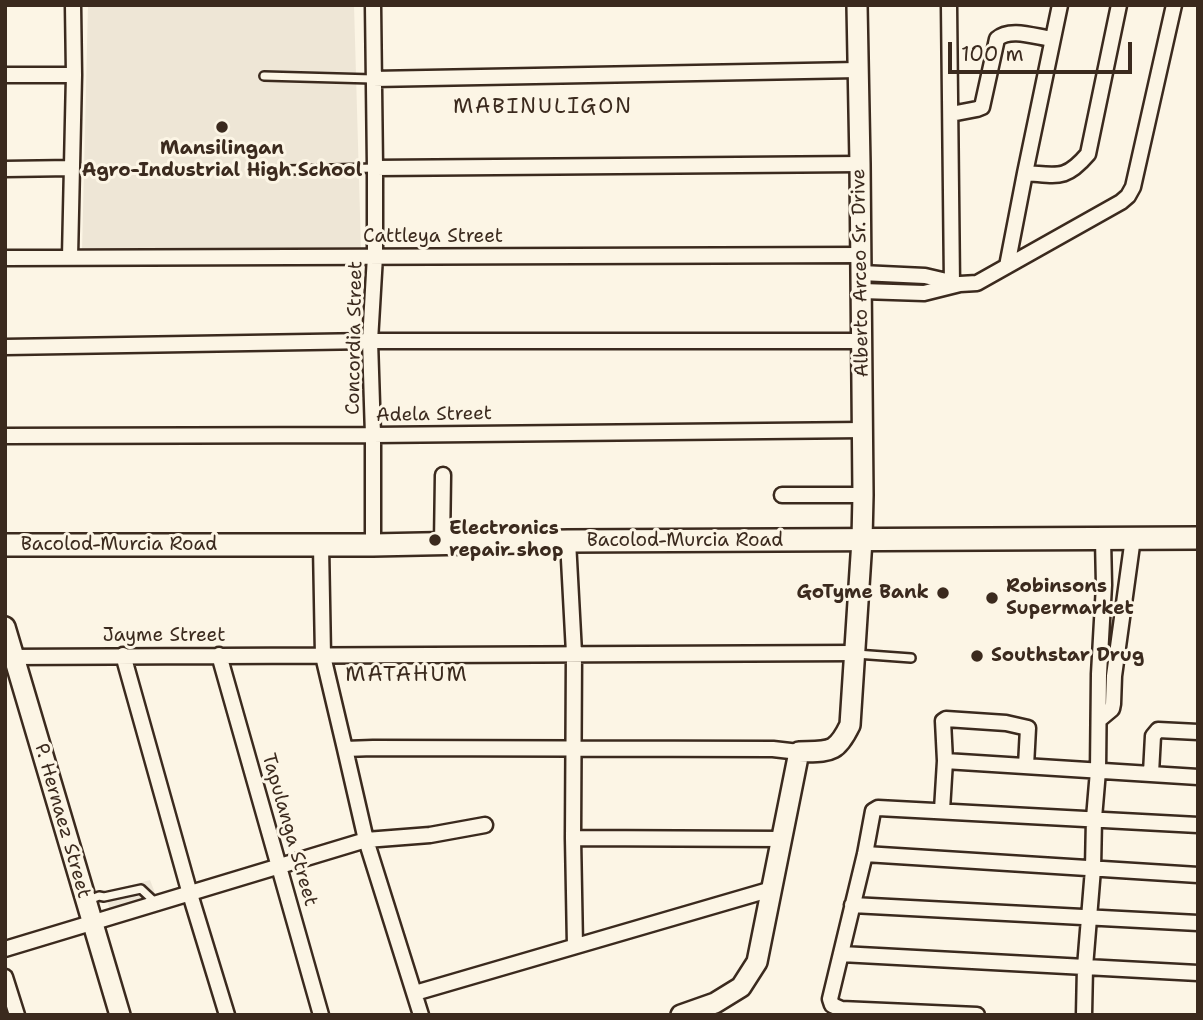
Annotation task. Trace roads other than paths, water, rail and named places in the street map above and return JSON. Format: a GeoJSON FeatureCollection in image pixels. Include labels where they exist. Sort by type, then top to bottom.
{"type":"FeatureCollection","features":[{"type":"Feature","properties":{"kind":"main road","name":"Bacolod-Murcia Road"},"geometry":{"type":"LineString","coordinates":[[5,545],[373,545],[568,541],[1198,538]]}},
{"type":"Feature","properties":{"kind":"street"},"geometry":{"type":"LineString","coordinates":[[70,257],[73,5]]}},
{"type":"Feature","properties":{"kind":"street","name":"Concordia Street"},"geometry":{"type":"LineString","coordinates":[[373,5],[375,256],[370,341],[373,545]]}},
{"type":"Feature","properties":{"kind":"street","name":"Alberto Arceo Sr. Drive"},"geometry":{"type":"LineString","coordinates":[[799,752],[828,751],[841,743],[850,725],[862,540],[864,430],[857,5]]}},
{"type":"Feature","properties":{"kind":"street"},"geometry":{"type":"LineString","coordinates":[[949,5],[955,284]]}},
{"type":"Feature","properties":{"kind":"street"},"geometry":{"type":"LineString","coordinates":[[1007,267],[1060,5]]}},
{"type":"Feature","properties":{"kind":"street"},"geometry":{"type":"LineString","coordinates":[[1025,173],[1062,176],[1077,167],[1088,154],[1119,5]]}},
{"type":"Feature","properties":{"kind":"street","name":"Cattleya Street"},"geometry":{"type":"LineString","coordinates":[[5,258],[375,256],[861,273],[924,293],[955,284],[977,283],[1128,196],[1133,187],[1170,6]]}},
{"type":"Feature","properties":{"kind":"street"},"geometry":{"type":"LineString","coordinates":[[951,114],[982,107],[997,39],[1002,34],[1052,39]]}},
{"type":"Feature","properties":{"kind":"street"},"geometry":{"type":"LineString","coordinates":[[373,79],[858,70]]}},
{"type":"Feature","properties":{"kind":"street"},"geometry":{"type":"LineString","coordinates":[[5,75],[74,75]]}},
{"type":"Feature","properties":{"kind":"street"},"geometry":{"type":"LineString","coordinates":[[375,168],[860,164]]}},
{"type":"Feature","properties":{"kind":"street"},"geometry":{"type":"LineString","coordinates":[[5,169],[72,168]]}},
{"type":"Feature","properties":{"kind":"street"},"geometry":{"type":"LineString","coordinates":[[5,347],[370,341],[862,341]]}},
{"type":"Feature","properties":{"kind":"street","name":"Adela Street"},"geometry":{"type":"LineString","coordinates":[[5,436],[864,430]]}},
{"type":"Feature","properties":{"kind":"street"},"geometry":{"type":"LineString","coordinates":[[442,544],[443,475]]}},
{"type":"Feature","properties":{"kind":"street"},"geometry":{"type":"LineString","coordinates":[[782,495],[863,495]]}},
{"type":"Feature","properties":{"kind":"street"},"geometry":{"type":"LineString","coordinates":[[1107,675],[1133,538]]}},
{"type":"Feature","properties":{"kind":"street"},"geometry":{"type":"LineString","coordinates":[[1084,1015],[1100,719],[1112,709],[1107,675],[1103,539]]}},
{"type":"Feature","properties":{"kind":"street"},"geometry":{"type":"LineString","coordinates":[[568,541],[574,653],[575,946]]}},
{"type":"Feature","properties":{"kind":"street"},"geometry":{"type":"LineString","coordinates":[[321,545],[323,656],[366,840],[421,1015]]}},
{"type":"Feature","properties":{"kind":"street"},"geometry":{"type":"LineString","coordinates":[[1104,585],[1125,586]]}},
{"type":"Feature","properties":{"kind":"street","name":"P. Hernaez Street"},"geometry":{"type":"LineString","coordinates":[[5,627],[10,657],[120,1015]]}},
{"type":"Feature","properties":{"kind":"street","name":"Jayme Street"},"geometry":{"type":"LineString","coordinates":[[10,657],[855,653]]}},
{"type":"Feature","properties":{"kind":"street"},"geometry":{"type":"LineString","coordinates":[[123,655],[227,1015]]}},
{"type":"Feature","properties":{"kind":"street","name":"Tapulanga Street"},"geometry":{"type":"LineString","coordinates":[[219,655],[321,1015]]}},
{"type":"Feature","properties":{"kind":"street"},"geometry":{"type":"LineString","coordinates":[[942,810],[945,761],[943,720],[994,722],[1028,728],[1026,766]]}},
{"type":"Feature","properties":{"kind":"street"},"geometry":{"type":"LineString","coordinates":[[1151,773],[1154,732],[1198,732]]}},
{"type":"Feature","properties":{"kind":"street"},"geometry":{"type":"LineString","coordinates":[[345,749],[774,749],[799,752],[757,962],[741,987],[715,1003],[681,1015]]}},
{"type":"Feature","properties":{"kind":"street"},"geometry":{"type":"LineString","coordinates":[[945,761],[1198,777]]}},
{"type":"Feature","properties":{"kind":"street"},"geometry":{"type":"LineString","coordinates":[[977,1015],[841,1009],[832,1006],[830,999],[873,811],[878,808],[942,810],[1198,825]]}},
{"type":"Feature","properties":{"kind":"street"},"geometry":{"type":"LineString","coordinates":[[5,949],[366,840],[430,835],[485,825]]}},
{"type":"Feature","properties":{"kind":"street"},"geometry":{"type":"LineString","coordinates":[[573,838],[783,839]]}},
{"type":"Feature","properties":{"kind":"street"},"geometry":{"type":"LineString","coordinates":[[865,854],[1198,875]]}},
{"type":"Feature","properties":{"kind":"street"},"geometry":{"type":"LineString","coordinates":[[415,993],[772,889]]}},
{"type":"Feature","properties":{"kind":"street"},"geometry":{"type":"LineString","coordinates":[[852,905],[1198,923]]}},
{"type":"Feature","properties":{"kind":"street"},"geometry":{"type":"LineString","coordinates":[[841,954],[1198,973]]}},
{"type":"Feature","properties":{"kind":"street"},"geometry":{"type":"LineString","coordinates":[[5,977],[16,1015]]}},
{"type":"Feature","properties":{"kind":"lane"},"geometry":{"type":"LineString","coordinates":[[264,76],[373,79]]}},
{"type":"Feature","properties":{"kind":"lane"},"geometry":{"type":"LineString","coordinates":[[289,170],[375,168]]}},
{"type":"Feature","properties":{"kind":"lane"},"geometry":{"type":"LineString","coordinates":[[855,653],[911,658]]}},
{"type":"Feature","properties":{"kind":"lane"},"geometry":{"type":"LineString","coordinates":[[85,901],[141,889],[158,904]]}},
{"type":"Feature","properties":{"kind":"place","name":"Mansilingan Agro-Industrial High School"},"geometry":{"type":"Point","coordinates":[222,127]}},
{"type":"Feature","properties":{"kind":"place","name":"Electronics repair shop"},"geometry":{"type":"Point","coordinates":[435,540]}},
{"type":"Feature","properties":{"kind":"place","name":"GoTyme Bank"},"geometry":{"type":"Point","coordinates":[943,593]}},
{"type":"Feature","properties":{"kind":"place","name":"Robinsons Supermarket"},"geometry":{"type":"Point","coordinates":[992,598]}},
{"type":"Feature","properties":{"kind":"place","name":"Southstar Drug"},"geometry":{"type":"Point","coordinates":[977,656]}},
{"type":"Feature","properties":{"kind":"district","name":"MABINULIGON"},"geometry":{"type":"Point","coordinates":[543,108]}},
{"type":"Feature","properties":{"kind":"district","name":"MATAHUM"},"geometry":{"type":"Point","coordinates":[407,676]}}]}
